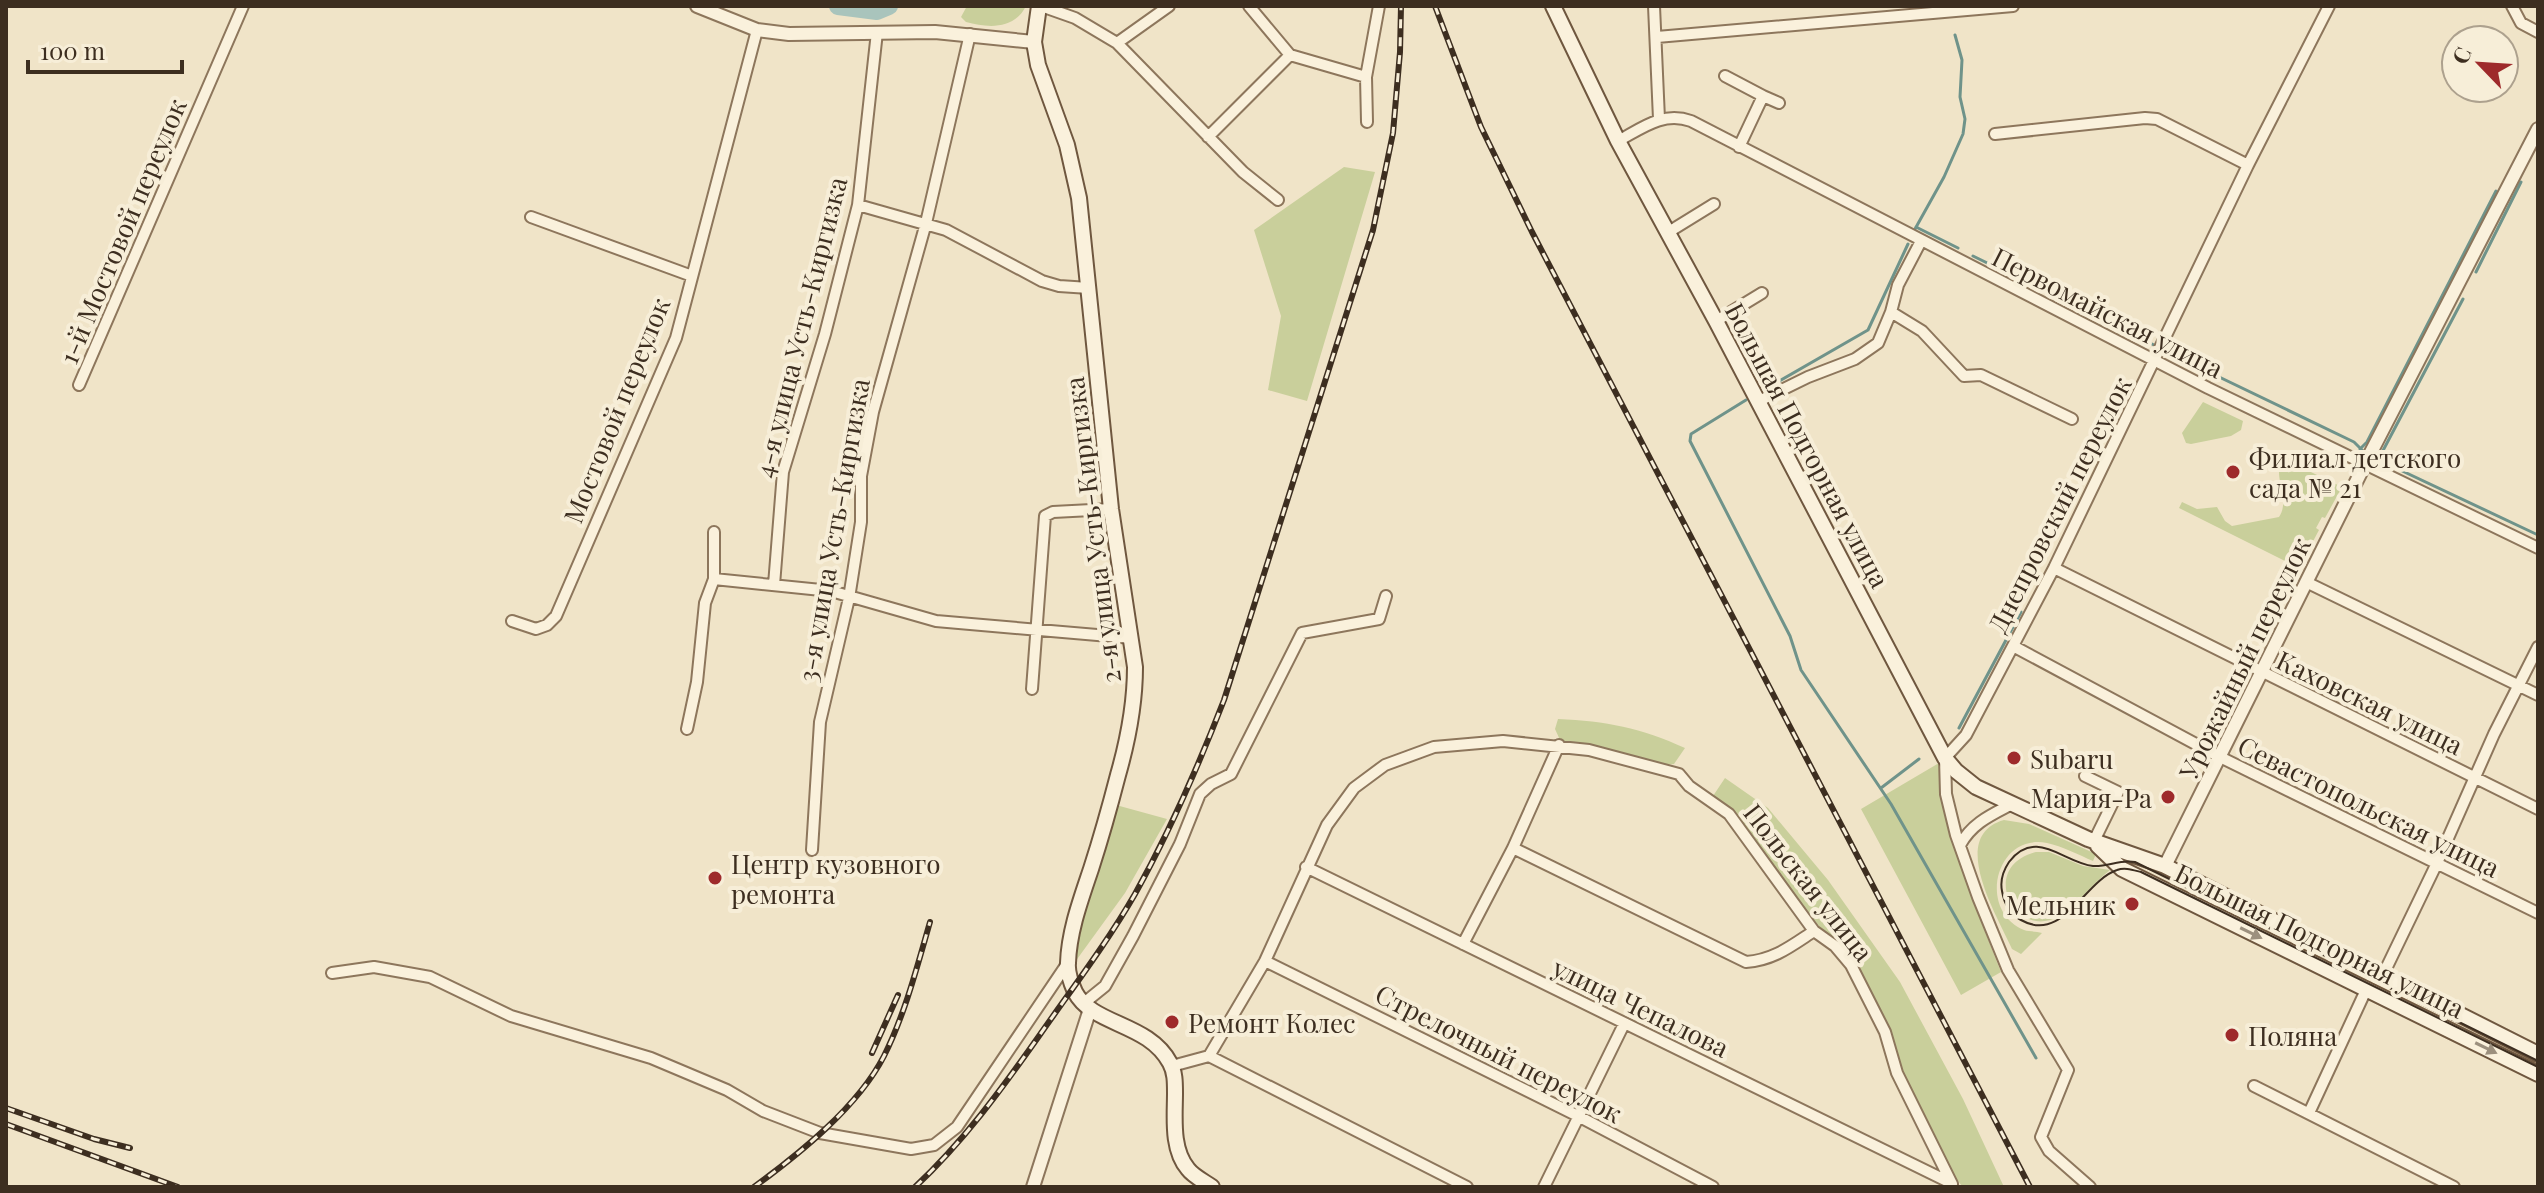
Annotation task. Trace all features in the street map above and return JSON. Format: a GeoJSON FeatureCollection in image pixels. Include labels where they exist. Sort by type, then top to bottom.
{"type":"FeatureCollection","features":[{"type":"Feature","properties":{"kind":"main road"},"geometry":{"type":"LineString","coordinates":[[1034,42],[1040,6]]}},
{"type":"Feature","properties":{"kind":"main road","name":"Большая Подгорная улица"},"geometry":{"type":"LineString","coordinates":[[1553,6],[1618,141],[1945,758],[1956,771],[1976,787],[2091,840],[2165,866],[2538,1054]]}},
{"type":"Feature","properties":{"kind":"main road","name":"2-я улица Усть-Киргизка"},"geometry":{"type":"LineString","coordinates":[[1034,42],[1044,86],[1075,171],[1111,509],[1132,638],[1135,692],[1119,772],[1076,915],[1067,964]]}},
{"type":"Feature","properties":{"kind":"main road","name":"Большая Подгорная улица"},"geometry":{"type":"LineString","coordinates":[[2091,840],[2122,869],[2538,1074]]}},
{"type":"Feature","properties":{"kind":"main road"},"geometry":{"type":"LineString","coordinates":[[2122,869],[2125,858],[2134,854]]}},
{"type":"Feature","properties":{"kind":"main road"},"geometry":{"type":"LineString","coordinates":[[1067,964],[1073,987],[1087,1006],[1146,1036],[1159,1046],[1174,1073],[1175,1136],[1179,1154],[1188,1170],[1212,1187]]}},
{"type":"Feature","properties":{"kind":"street","name":"1-й Мостовой переулок"},"geometry":{"type":"LineString","coordinates":[[79,385],[243,6]]}},
{"type":"Feature","properties":{"kind":"street"},"geometry":{"type":"LineString","coordinates":[[697,6],[757,30],[789,34],[970,34],[1034,42]]}},
{"type":"Feature","properties":{"kind":"street"},"geometry":{"type":"LineString","coordinates":[[1040,6],[1075,18],[1117,43],[1243,172],[1278,200]]}},
{"type":"Feature","properties":{"kind":"street"},"geometry":{"type":"LineString","coordinates":[[1117,43],[1169,6]]}},
{"type":"Feature","properties":{"kind":"street"},"geometry":{"type":"LineString","coordinates":[[1249,6],[1290,55],[1366,77]]}},
{"type":"Feature","properties":{"kind":"street"},"geometry":{"type":"LineString","coordinates":[[1367,122],[1366,77],[1379,6]]}},
{"type":"Feature","properties":{"kind":"street"},"geometry":{"type":"LineString","coordinates":[[1618,141],[1659,119],[1654,6]]}},
{"type":"Feature","properties":{"kind":"street"},"geometry":{"type":"LineString","coordinates":[[1657,37],[1884,12],[2013,6]]}},
{"type":"Feature","properties":{"kind":"street","name":"Днепровский переулок"},"geometry":{"type":"LineString","coordinates":[[1945,758],[1966,735],[2054,568],[2248,165],[2329,6]]}},
{"type":"Feature","properties":{"kind":"street"},"geometry":{"type":"LineString","coordinates":[[2512,6],[2521,23],[2538,32]]}},
{"type":"Feature","properties":{"kind":"street","name":"Мостовой переулок"},"geometry":{"type":"LineString","coordinates":[[512,621],[536,629],[547,625],[556,616],[676,338],[757,30]]}},
{"type":"Feature","properties":{"kind":"street","name":"4-я улица Усть-Киргизка"},"geometry":{"type":"LineString","coordinates":[[774,585],[783,472],[825,334],[858,205],[877,32]]}},
{"type":"Feature","properties":{"kind":"street","name":"3-я улица Усть-Киргизка"},"geometry":{"type":"LineString","coordinates":[[812,850],[820,722],[849,598],[861,522],[861,476],[873,412],[926,223],[970,34]]}},
{"type":"Feature","properties":{"kind":"street"},"geometry":{"type":"LineString","coordinates":[[1208,137],[1290,55]]}},
{"type":"Feature","properties":{"kind":"street"},"geometry":{"type":"LineString","coordinates":[[1725,76],[1779,103]]}},
{"type":"Feature","properties":{"kind":"street"},"geometry":{"type":"LineString","coordinates":[[1739,147],[1763,96]]}},
{"type":"Feature","properties":{"kind":"street","name":"Первомайская улица"},"geometry":{"type":"LineString","coordinates":[[1659,119],[1683,118],[2208,388],[2538,548]]}},
{"type":"Feature","properties":{"kind":"street"},"geometry":{"type":"LineString","coordinates":[[1995,134],[2157,119],[2248,165]]}},
{"type":"Feature","properties":{"kind":"street","name":"Урожайный переулок"},"geometry":{"type":"LineString","coordinates":[[2165,866],[2365,464],[2538,129]]}},
{"type":"Feature","properties":{"kind":"street"},"geometry":{"type":"LineString","coordinates":[[1667,233],[1714,204]]}},
{"type":"Feature","properties":{"kind":"street"},"geometry":{"type":"LineString","coordinates":[[858,205],[926,223],[968,240],[1026,275],[1042,281],[1059,286],[1089,288]]}},
{"type":"Feature","properties":{"kind":"street"},"geometry":{"type":"LineString","coordinates":[[531,217],[692,276]]}},
{"type":"Feature","properties":{"kind":"street"},"geometry":{"type":"LineString","coordinates":[[1757,402],[1808,377],[1855,359],[1878,343],[1898,285],[1921,241]]}},
{"type":"Feature","properties":{"kind":"street"},"geometry":{"type":"LineString","coordinates":[[1716,321],[1762,293]]}},
{"type":"Feature","properties":{"kind":"street"},"geometry":{"type":"LineString","coordinates":[[1891,312],[1922,331],[1964,376],[1981,375],[2072,419]]}},
{"type":"Feature","properties":{"kind":"street"},"geometry":{"type":"LineString","coordinates":[[1032,689],[1045,516],[1053,512],[1111,509]]}},
{"type":"Feature","properties":{"kind":"street"},"geometry":{"type":"LineString","coordinates":[[687,729],[697,682],[705,603],[714,579],[714,532]]}},
{"type":"Feature","properties":{"kind":"street","name":"Каховская улица"},"geometry":{"type":"LineString","coordinates":[[2054,568],[2538,809]]}},
{"type":"Feature","properties":{"kind":"street"},"geometry":{"type":"LineString","coordinates":[[714,579],[831,591],[936,621],[1132,638]]}},
{"type":"Feature","properties":{"kind":"street"},"geometry":{"type":"LineString","coordinates":[[2306,582],[2538,695]]}},
{"type":"Feature","properties":{"kind":"street"},"geometry":{"type":"LineString","coordinates":[[1033,1187],[1087,1006],[1105,986],[1128,947],[1180,844],[1200,794],[1211,784],[1231,774],[1302,633],[1379,619],[1386,596]]}},
{"type":"Feature","properties":{"kind":"street","name":"Севастопольская улица"},"geometry":{"type":"LineString","coordinates":[[2013,646],[2220,757],[2538,913]]}},
{"type":"Feature","properties":{"kind":"street"},"geometry":{"type":"LineString","coordinates":[[2382,977],[2538,647]]}},
{"type":"Feature","properties":{"kind":"street","name":"Польская улица"},"geometry":{"type":"LineString","coordinates":[[1209,1056],[1265,961],[1327,825],[1354,788],[1385,765],[1434,747],[1503,741],[1559,745],[1679,774],[1689,786],[1729,814],[1814,931],[1835,946],[1851,965],[1885,1032],[1897,1073],[1954,1185]]}},
{"type":"Feature","properties":{"kind":"street"},"geometry":{"type":"LineString","coordinates":[[1463,944],[1513,848],[1559,745]]}},
{"type":"Feature","properties":{"kind":"street"},"geometry":{"type":"LineString","coordinates":[[1945,758],[1946,794],[1960,845],[2008,970],[2068,1070],[2041,1137],[2049,1151],[2090,1187]]}},
{"type":"Feature","properties":{"kind":"street"},"geometry":{"type":"LineString","coordinates":[[2085,776],[2118,792],[2091,840]]}},
{"type":"Feature","properties":{"kind":"street"},"geometry":{"type":"LineString","coordinates":[[1960,845],[1966,833],[1981,820],[2012,804]]}},
{"type":"Feature","properties":{"kind":"street"},"geometry":{"type":"LineString","coordinates":[[1513,848],[1746,962],[1765,961],[1777,956],[1814,931]]}},
{"type":"Feature","properties":{"kind":"street","name":"улица Чепалова"},"geometry":{"type":"LineString","coordinates":[[1306,867],[1954,1185]]}},
{"type":"Feature","properties":{"kind":"street","name":"Стрелочный переулок"},"geometry":{"type":"LineString","coordinates":[[1265,961],[1580,1117],[1713,1187]]}},
{"type":"Feature","properties":{"kind":"street","name":"2-я улица Усть-Киргизка"},"geometry":{"type":"LineString","coordinates":[[332,973],[374,967],[430,977],[511,1016],[651,1058],[727,1090],[763,1111],[820,1133],[911,1149],[934,1145],[957,1127],[1067,964]]}},
{"type":"Feature","properties":{"kind":"street"},"geometry":{"type":"LineString","coordinates":[[2309,1113],[2366,990]]}},
{"type":"Feature","properties":{"kind":"street"},"geometry":{"type":"LineString","coordinates":[[1544,1187],[1624,1024]]}},
{"type":"Feature","properties":{"kind":"street"},"geometry":{"type":"LineString","coordinates":[[1174,1073],[1209,1056],[1467,1187]]}},
{"type":"Feature","properties":{"kind":"street"},"geometry":{"type":"LineString","coordinates":[[2254,1086],[2454,1187]]}},
{"type":"Feature","properties":{"kind":"green space"},"geometry":{"type":"Polygon","coordinates":[[[967,6],[1026,6],[1008,23],[991,26],[966,22],[961,17],[967,6]]]}},
{"type":"Feature","properties":{"kind":"green space"},"geometry":{"type":"Polygon","coordinates":[[[1344,167],[1375,172],[1307,401],[1268,390],[1281,316],[1254,230],[1344,167]]]}},
{"type":"Feature","properties":{"kind":"green space"},"geometry":{"type":"Polygon","coordinates":[[[2203,402],[2243,421],[2241,430],[2231,436],[2186,443],[2182,433],[2203,402]]]}},
{"type":"Feature","properties":{"kind":"green space"},"geometry":{"type":"Polygon","coordinates":[[[2282,458],[2342,487],[2316,528],[2319,530],[2299,568],[2179,508],[2182,502],[2197,509],[2217,507],[2232,526],[2279,517],[2283,503],[2279,473],[2282,458]]]}},
{"type":"Feature","properties":{"kind":"green space"},"geometry":{"type":"Polygon","coordinates":[[[1558,719],[1623,727],[1685,748],[1674,764],[1664,765],[1560,740],[1555,729],[1558,719]]]}},
{"type":"Feature","properties":{"kind":"green space"},"geometry":{"type":"Polygon","coordinates":[[[1939,763],[1954,844],[2001,972],[1961,995],[1861,809],[1939,763]]]}},
{"type":"Feature","properties":{"kind":"green space"},"geometry":{"type":"Polygon","coordinates":[[[1725,778],[1768,808],[1828,880],[1900,982],[1963,1099],[2004,1187],[1963,1187],[1957,1180],[1903,1072],[1889,1030],[1857,964],[1819,926],[1732,811],[1713,796],[1725,778]]]}},
{"type":"Feature","properties":{"kind":"green space"},"geometry":{"type":"Polygon","coordinates":[[[1116,805],[1167,819],[1125,893],[1075,962],[1081,918],[1116,805]]]}},
{"type":"Feature","properties":{"kind":"green space"},"geometry":{"type":"Polygon","coordinates":[[[2004,820],[2029,824],[2096,854],[2093,861],[2053,844],[2029,843],[2015,850],[2004,861],[1998,876],[2000,907],[2009,920],[2024,930],[2042,933],[2021,954],[2012,949],[1997,918],[1981,878],[1978,859],[1979,842],[1987,829],[2004,820]]]}},
{"type":"Feature","properties":{"kind":"green space"},"geometry":{"type":"Polygon","coordinates":[[[2036,852],[2049,852],[2083,866],[2110,870],[2059,916],[2043,921],[2029,919],[2017,911],[2009,899],[2006,886],[2009,872],[2018,860],[2036,852]]]}},
{"type":"Feature","properties":{"kind":"waterway"},"geometry":{"type":"LineString","coordinates":[[838,6],[877,11],[889,6]]}},
{"type":"Feature","properties":{"kind":"waterway"},"geometry":{"type":"LineString","coordinates":[[1915,229],[1944,177],[1963,134],[1965,119],[1960,97],[1962,60],[1955,35]]}},
{"type":"Feature","properties":{"kind":"waterway"},"geometry":{"type":"LineString","coordinates":[[2476,272],[2521,182]]}},
{"type":"Feature","properties":{"kind":"waterway"},"geometry":{"type":"LineString","coordinates":[[2360,449],[2367,442],[2496,191]]}},
{"type":"Feature","properties":{"kind":"waterway"},"geometry":{"type":"LineString","coordinates":[[1916,227],[1958,248]]}},
{"type":"Feature","properties":{"kind":"waterway"},"geometry":{"type":"LineString","coordinates":[[1762,391],[1868,330],[1908,244]]}},
{"type":"Feature","properties":{"kind":"waterway"},"geometry":{"type":"LineString","coordinates":[[1973,256],[2156,346]]}},
{"type":"Feature","properties":{"kind":"waterway"},"geometry":{"type":"LineString","coordinates":[[2378,460],[2463,299]]}},
{"type":"Feature","properties":{"kind":"waterway"},"geometry":{"type":"LineString","coordinates":[[2163,350],[2354,442],[2362,450]]}},
{"type":"Feature","properties":{"kind":"waterway"},"geometry":{"type":"LineString","coordinates":[[1746,400],[1691,434],[1690,441],[1790,636],[1801,670],[1891,804],[2036,1058]]}},
{"type":"Feature","properties":{"kind":"waterway"},"geometry":{"type":"LineString","coordinates":[[2379,460],[2538,535]]}},
{"type":"Feature","properties":{"kind":"waterway"},"geometry":{"type":"LineString","coordinates":[[1959,728],[2021,612]]}},
{"type":"Feature","properties":{"kind":"waterway"},"geometry":{"type":"LineString","coordinates":[[1881,788],[1919,759]]}},
{"type":"Feature","properties":{"kind":"tram line"},"geometry":{"type":"LineString","coordinates":[[2538,1061],[2135,862],[2093,866],[2040,847],[2029,847],[2019,852],[2004,872],[2001,887],[2008,908],[2021,920],[2036,925],[2049,924],[2061,918],[2105,876],[2117,870],[2141,872],[2538,1067]]}},
{"type":"Feature","properties":{"kind":"railway"},"geometry":{"type":"LineString","coordinates":[[915,1187],[996,1096],[1113,930],[1160,847],[1204,750],[1224,700],[1373,230],[1393,133],[1401,6]]}},
{"type":"Feature","properties":{"kind":"railway"},"geometry":{"type":"LineString","coordinates":[[1435,6],[1481,127],[1532,232],[2030,1187]]}},
{"type":"Feature","properties":{"kind":"railway"},"geometry":{"type":"LineString","coordinates":[[754,1187],[826,1128],[873,1075],[898,1024],[930,922]]}},
{"type":"Feature","properties":{"kind":"railway"},"geometry":{"type":"LineString","coordinates":[[872,1053],[898,995]]}},
{"type":"Feature","properties":{"kind":"railway"},"geometry":{"type":"LineString","coordinates":[[6,1108],[94,1139],[130,1148]]}},
{"type":"Feature","properties":{"kind":"railway"},"geometry":{"type":"LineString","coordinates":[[6,1124],[178,1187]]}},
{"type":"Feature","properties":{"kind":"place","name":"Филиал детского сада № 21"},"geometry":{"type":"Point","coordinates":[2233,472]}},
{"type":"Feature","properties":{"kind":"place","name":"Subaru"},"geometry":{"type":"Point","coordinates":[2014,758]}},
{"type":"Feature","properties":{"kind":"place","name":"Мария-Ра"},"geometry":{"type":"Point","coordinates":[2168,797]}},
{"type":"Feature","properties":{"kind":"place","name":"Центр кузовного ремонта"},"geometry":{"type":"Point","coordinates":[715,878]}},
{"type":"Feature","properties":{"kind":"place","name":"Мельник"},"geometry":{"type":"Point","coordinates":[2132,904]}},
{"type":"Feature","properties":{"kind":"place","name":"Ремонт Колес"},"geometry":{"type":"Point","coordinates":[1172,1022]}},
{"type":"Feature","properties":{"kind":"place","name":"Поляна"},"geometry":{"type":"Point","coordinates":[2232,1035]}}]}
